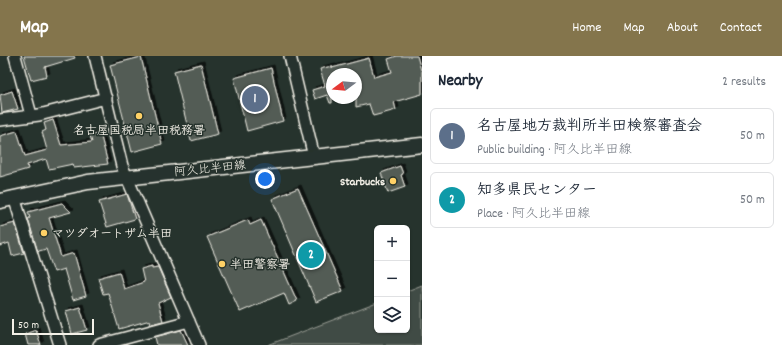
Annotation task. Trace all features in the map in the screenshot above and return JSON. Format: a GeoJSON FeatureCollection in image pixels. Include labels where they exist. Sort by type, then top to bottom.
{"type":"FeatureCollection","features":[{"type":"Feature","properties":{"kind":"main road","name":"阿久比半田線"},"geometry":{"type":"LineString","coordinates":[[0,201],[88,182],[422,145]]}},
{"type":"Feature","properties":{"kind":"street"},"geometry":{"type":"LineString","coordinates":[[15,56],[31,115]]}},
{"type":"Feature","properties":{"kind":"street"},"geometry":{"type":"LineString","coordinates":[[95,56],[122,166],[200,345]]}},
{"type":"Feature","properties":{"kind":"street"},"geometry":{"type":"LineString","coordinates":[[290,56],[314,156]]}},
{"type":"Feature","properties":{"kind":"street"},"geometry":{"type":"LineString","coordinates":[[0,120],[39,115],[106,98]]}},
{"type":"Feature","properties":{"kind":"street"},"geometry":{"type":"LineString","coordinates":[[14,197],[60,345]]}},
{"type":"Feature","properties":{"kind":"street"},"geometry":{"type":"LineString","coordinates":[[99,345],[190,321]]}},
{"type":"Feature","properties":{"kind":"shaded area"},"geometry":{"type":"Polygon","coordinates":[[[422,285],[422,345],[268,345],[374,304],[374,333],[410,333],[410,290],[422,285]]]}},
{"type":"Feature","properties":{"kind":"building"},"geometry":{"type":"Polygon","coordinates":[[[24,56],[74,56],[75,58],[45,67],[47,76],[31,80],[24,56]]]}},
{"type":"Feature","properties":{"kind":"building"},"geometry":{"type":"Polygon","coordinates":[[[397,56],[417,56],[421,70],[422,69],[422,94],[394,102],[396,110],[373,116],[369,104],[356,107],[356,104],[362,104],[362,68],[332,68],[369,58],[374,77],[392,72],[388,59],[397,56]]]}},
{"type":"Feature","properties":{"kind":"building","name":"名古屋国税局半田税務署"},"geometry":{"type":"Polygon","coordinates":[[[141,57],[162,144],[132,152],[110,65],[141,57]]]}},
{"type":"Feature","properties":{"kind":"building"},"geometry":{"type":"Polygon","coordinates":[[[201,64],[218,134],[191,141],[174,71],[201,64]]]}},
{"type":"Feature","properties":{"kind":"building"},"geometry":{"type":"Polygon","coordinates":[[[332,66],[332,68],[326,68],[326,95],[315,99],[312,90],[325,86],[320,69],[332,66]]]}},
{"type":"Feature","properties":{"kind":"building"},"geometry":{"type":"Polygon","coordinates":[[[271,68],[283,121],[247,131],[234,78],[271,68]]]}},
{"type":"Feature","properties":{"kind":"building"},"geometry":{"type":"Polygon","coordinates":[[[12,91],[18,109],[2,113],[0,95],[12,91]]]}},
{"type":"Feature","properties":{"kind":"building"},"geometry":{"type":"Polygon","coordinates":[[[53,120],[61,145],[92,142],[90,136],[100,133],[108,164],[74,168],[73,164],[49,169],[46,159],[27,165],[28,169],[0,177],[0,136],[17,131],[25,156],[47,150],[42,132],[46,130],[44,123],[53,120]]]}},
{"type":"Feature","properties":{"kind":"building","name":"Starbucks"},"geometry":{"type":"Polygon","coordinates":[[[400,166],[405,187],[388,193],[381,173],[400,166]]]}},
{"type":"Feature","properties":{"kind":"building"},"geometry":{"type":"Polygon","coordinates":[[[298,188],[343,291],[316,302],[272,199],[298,188]]]}},
{"type":"Feature","properties":{"kind":"building"},"geometry":{"type":"Polygon","coordinates":[[[127,194],[135,219],[107,227],[99,202],[127,194]]]}},
{"type":"Feature","properties":{"kind":"building"},"geometry":{"type":"Polygon","coordinates":[[[62,203],[71,212],[49,218],[61,257],[74,253],[86,296],[73,300],[64,269],[54,272],[46,249],[39,251],[37,249],[28,219],[30,218],[28,212],[62,203]]]}},
{"type":"Feature","properties":{"kind":"building"},"geometry":{"type":"Polygon","coordinates":[[[248,220],[250,225],[261,220],[297,301],[289,305],[284,293],[240,312],[207,237],[248,220]]]}},
{"type":"Feature","properties":{"kind":"building"},"geometry":{"type":"Polygon","coordinates":[[[15,223],[24,253],[12,256],[9,243],[0,246],[0,227],[15,223]]]}},
{"type":"Feature","properties":{"kind":"building"},"geometry":{"type":"Polygon","coordinates":[[[152,266],[152,268],[158,267],[171,297],[158,303],[163,321],[151,324],[150,320],[119,329],[108,293],[103,294],[98,278],[119,272],[124,289],[144,282],[141,269],[152,266]]]}},
{"type":"Feature","properties":{"kind":"building"},"geometry":{"type":"Polygon","coordinates":[[[80,307],[87,330],[72,334],[66,311],[80,307]]]}},
{"type":"Feature","properties":{"kind":"building"},"geometry":{"type":"Polygon","coordinates":[[[36,330],[41,345],[28,345],[25,334],[36,330]]]}},
{"type":"Feature","properties":{"kind":"building"},"geometry":{"type":"Polygon","coordinates":[[[181,330],[188,345],[157,345],[155,337],[181,330]]]}},
{"type":"Feature","properties":{"kind":"place","name":"名古屋地方裁判所半田検察審査会"},"geometry":{"type":"Point","coordinates":[255,99]}},
{"type":"Feature","properties":{"kind":"place","name":"名古屋国税局半田税務署"},"geometry":{"type":"Point","coordinates":[139,116]}},
{"type":"Feature","properties":{"kind":"place","name":"Starbucks"},"geometry":{"type":"Point","coordinates":[393,181]}},
{"type":"Feature","properties":{"kind":"place","name":"マツダオートザム半田"},"geometry":{"type":"Point","coordinates":[44,233]}},
{"type":"Feature","properties":{"kind":"place","name":"知多県民センター"},"geometry":{"type":"Point","coordinates":[311,255]}},
{"type":"Feature","properties":{"kind":"place","name":"半田警察署"},"geometry":{"type":"Point","coordinates":[222,264]}}]}
